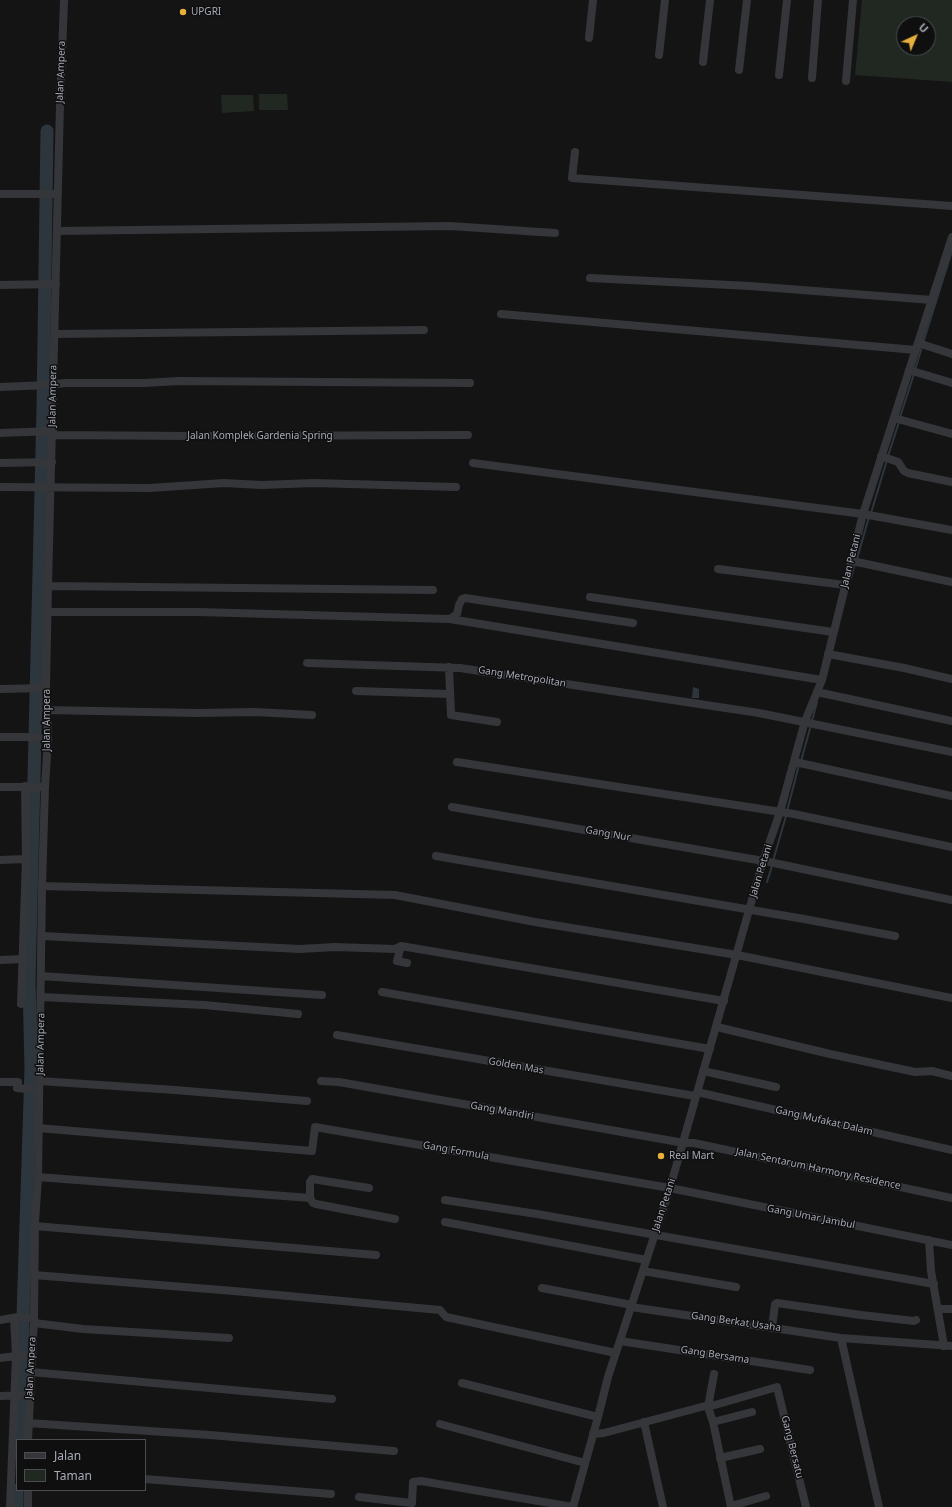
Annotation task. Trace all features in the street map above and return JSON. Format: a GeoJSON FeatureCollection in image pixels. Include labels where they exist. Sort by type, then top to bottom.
{"type":"FeatureCollection","features":[{"type":"Feature","properties":{"kind":"street","name":"Jalan Ampera"},"geometry":{"type":"LineString","coordinates":[[28,1439],[28,1423],[22,1395],[31,1372],[24,1357],[33,1320],[35,1226],[38,1177],[37,1090],[40,1082],[42,936],[42,886],[35,786],[46,740],[46,710],[43,688],[48,612],[49,462],[52,432],[47,385],[55,334],[53,284],[57,231],[56,194],[64,0]]}},
{"type":"Feature","properties":{"kind":"street"},"geometry":{"type":"LineString","coordinates":[[589,38],[593,0]]}},
{"type":"Feature","properties":{"kind":"street"},"geometry":{"type":"LineString","coordinates":[[659,55],[665,0]]}},
{"type":"Feature","properties":{"kind":"street"},"geometry":{"type":"LineString","coordinates":[[704,62],[710,0]]}},
{"type":"Feature","properties":{"kind":"street"},"geometry":{"type":"LineString","coordinates":[[739,70],[747,0]]}},
{"type":"Feature","properties":{"kind":"street"},"geometry":{"type":"LineString","coordinates":[[779,75],[787,0]]}},
{"type":"Feature","properties":{"kind":"street"},"geometry":{"type":"LineString","coordinates":[[812,78],[818,0]]}},
{"type":"Feature","properties":{"kind":"street"},"geometry":{"type":"LineString","coordinates":[[846,81],[853,0]]}},
{"type":"Feature","properties":{"kind":"street"},"geometry":{"type":"LineString","coordinates":[[575,152],[572,178],[952,206]]}},
{"type":"Feature","properties":{"kind":"street"},"geometry":{"type":"LineString","coordinates":[[0,194],[56,194]]}},
{"type":"Feature","properties":{"kind":"street"},"geometry":{"type":"LineString","coordinates":[[57,231],[450,226],[555,233]]}},
{"type":"Feature","properties":{"kind":"street","name":"Jalan Petani"},"geometry":{"type":"LineString","coordinates":[[573,1507],[585,1463],[599,1434],[598,1417],[608,1377],[684,1143],[696,1094],[750,910],[799,763],[805,721],[821,693],[822,680],[845,585],[856,562],[867,514],[883,457],[914,372],[932,300],[948,255],[952,237]]}},
{"type":"Feature","properties":{"kind":"street"},"geometry":{"type":"LineString","coordinates":[[590,278],[750,286],[932,300]]}},
{"type":"Feature","properties":{"kind":"street"},"geometry":{"type":"LineString","coordinates":[[0,285],[53,284]]}},
{"type":"Feature","properties":{"kind":"street"},"geometry":{"type":"LineString","coordinates":[[501,314],[920,346],[952,354]]}},
{"type":"Feature","properties":{"kind":"street"},"geometry":{"type":"LineString","coordinates":[[55,334],[424,330]]}},
{"type":"Feature","properties":{"kind":"street"},"geometry":{"type":"LineString","coordinates":[[914,372],[952,383]]}},
{"type":"Feature","properties":{"kind":"street"},"geometry":{"type":"LineString","coordinates":[[0,387],[65,383],[144,383],[179,381],[470,383]]}},
{"type":"Feature","properties":{"kind":"street"},"geometry":{"type":"LineString","coordinates":[[896,419],[952,434]]}},
{"type":"Feature","properties":{"kind":"street","name":"Jalan Komplek Gardenia Spring"},"geometry":{"type":"LineString","coordinates":[[0,434],[34,432],[207,436],[468,434]]}},
{"type":"Feature","properties":{"kind":"street"},"geometry":{"type":"LineString","coordinates":[[883,457],[898,462],[906,472],[952,482]]}},
{"type":"Feature","properties":{"kind":"street"},"geometry":{"type":"LineString","coordinates":[[0,463],[49,462]]}},
{"type":"Feature","properties":{"kind":"street"},"geometry":{"type":"LineString","coordinates":[[473,463],[867,514],[952,530]]}},
{"type":"Feature","properties":{"kind":"street"},"geometry":{"type":"LineString","coordinates":[[0,487],[150,488],[224,483],[262,485],[322,483],[456,487]]}},
{"type":"Feature","properties":{"kind":"street"},"geometry":{"type":"LineString","coordinates":[[856,562],[952,582]]}},
{"type":"Feature","properties":{"kind":"street"},"geometry":{"type":"LineString","coordinates":[[718,569],[845,585]]}},
{"type":"Feature","properties":{"kind":"street"},"geometry":{"type":"LineString","coordinates":[[48,586],[433,590]]}},
{"type":"Feature","properties":{"kind":"street"},"geometry":{"type":"LineString","coordinates":[[590,597],[833,632]]}},
{"type":"Feature","properties":{"kind":"street"},"geometry":{"type":"LineString","coordinates":[[450,618],[457,614],[459,605],[462,599],[465,598],[633,623]]}},
{"type":"Feature","properties":{"kind":"street"},"geometry":{"type":"LineString","coordinates":[[48,612],[206,612],[450,618],[822,680]]}},
{"type":"Feature","properties":{"kind":"street"},"geometry":{"type":"LineString","coordinates":[[828,654],[904,668],[952,679]]}},
{"type":"Feature","properties":{"kind":"street","name":"Gang Metropolitan"},"geometry":{"type":"LineString","coordinates":[[307,664],[449,667],[759,713],[805,721],[952,752]]}},
{"type":"Feature","properties":{"kind":"street"},"geometry":{"type":"LineString","coordinates":[[449,667],[451,715],[497,722]]}},
{"type":"Feature","properties":{"kind":"street"},"geometry":{"type":"LineString","coordinates":[[0,689],[43,688]]}},
{"type":"Feature","properties":{"kind":"street"},"geometry":{"type":"LineString","coordinates":[[356,691],[450,694]]}},
{"type":"Feature","properties":{"kind":"street"},"geometry":{"type":"LineString","coordinates":[[821,693],[952,721]]}},
{"type":"Feature","properties":{"kind":"street"},"geometry":{"type":"LineString","coordinates":[[46,710],[198,713],[255,712],[312,715]]}},
{"type":"Feature","properties":{"kind":"street"},"geometry":{"type":"LineString","coordinates":[[0,737],[30,737],[46,740]]}},
{"type":"Feature","properties":{"kind":"street"},"geometry":{"type":"LineString","coordinates":[[457,762],[794,814],[952,846]]}},
{"type":"Feature","properties":{"kind":"street"},"geometry":{"type":"LineString","coordinates":[[799,763],[952,796]]}},
{"type":"Feature","properties":{"kind":"street"},"geometry":{"type":"LineString","coordinates":[[0,787],[35,786],[26,859],[21,1004]]}},
{"type":"Feature","properties":{"kind":"street","name":"Gang Nur"},"geometry":{"type":"LineString","coordinates":[[452,807],[779,864],[952,900]]}},
{"type":"Feature","properties":{"kind":"street"},"geometry":{"type":"LineString","coordinates":[[436,856],[895,936]]}},
{"type":"Feature","properties":{"kind":"street"},"geometry":{"type":"LineString","coordinates":[[0,860],[26,859]]}},
{"type":"Feature","properties":{"kind":"street"},"geometry":{"type":"LineString","coordinates":[[42,886],[395,895],[535,922],[737,955],[952,998]]}},
{"type":"Feature","properties":{"kind":"street"},"geometry":{"type":"LineString","coordinates":[[42,936],[300,948],[343,947],[395,949],[401,946],[420,945],[724,1001]]}},
{"type":"Feature","properties":{"kind":"street"},"geometry":{"type":"LineString","coordinates":[[401,946],[398,961],[407,963]]}},
{"type":"Feature","properties":{"kind":"street"},"geometry":{"type":"LineString","coordinates":[[0,960],[23,959]]}},
{"type":"Feature","properties":{"kind":"street"},"geometry":{"type":"LineString","coordinates":[[41,976],[322,995]]}},
{"type":"Feature","properties":{"kind":"street"},"geometry":{"type":"LineString","coordinates":[[382,992],[710,1049]]}},
{"type":"Feature","properties":{"kind":"street"},"geometry":{"type":"LineString","coordinates":[[41,998],[204,1005],[298,1014]]}},
{"type":"Feature","properties":{"kind":"street"},"geometry":{"type":"LineString","coordinates":[[716,1027],[915,1072],[932,1071],[952,1076]]}},
{"type":"Feature","properties":{"kind":"street","name":"Golden Mas"},"geometry":{"type":"LineString","coordinates":[[337,1035],[696,1094]]}},
{"type":"Feature","properties":{"kind":"street"},"geometry":{"type":"LineString","coordinates":[[703,1071],[776,1087]]}},
{"type":"Feature","properties":{"kind":"street","name":"Gang Mandiri"},"geometry":{"type":"LineString","coordinates":[[321,1081],[339,1082],[684,1143]]}},
{"type":"Feature","properties":{"kind":"street"},"geometry":{"type":"LineString","coordinates":[[0,1082],[18,1082],[17,1088],[37,1090]]}},
{"type":"Feature","properties":{"kind":"street"},"geometry":{"type":"LineString","coordinates":[[40,1082],[182,1090],[307,1101]]}},
{"type":"Feature","properties":{"kind":"street","name":"Gang Mufakat Dalam"},"geometry":{"type":"LineString","coordinates":[[696,1094],[952,1150]]}},
{"type":"Feature","properties":{"kind":"street","name":"Gang Formula"},"geometry":{"type":"LineString","coordinates":[[38,1128],[312,1151],[315,1127],[670,1188]]}},
{"type":"Feature","properties":{"kind":"street","name":"Jalan Sentarum Harmony Residence"},"geometry":{"type":"LineString","coordinates":[[684,1143],[694,1143],[952,1198]]}},
{"type":"Feature","properties":{"kind":"street"},"geometry":{"type":"LineString","coordinates":[[38,1177],[310,1198]]}},
{"type":"Feature","properties":{"kind":"street"},"geometry":{"type":"LineString","coordinates":[[369,1188],[312,1179],[310,1182],[310,1198],[313,1203],[316,1204],[395,1219]]}},
{"type":"Feature","properties":{"kind":"street","name":"Gang Umar Jambul"},"geometry":{"type":"LineString","coordinates":[[670,1188],[952,1245]]}},
{"type":"Feature","properties":{"kind":"street"},"geometry":{"type":"LineString","coordinates":[[445,1200],[655,1234],[934,1284]]}},
{"type":"Feature","properties":{"kind":"street"},"geometry":{"type":"LineString","coordinates":[[446,1222],[646,1260]]}},
{"type":"Feature","properties":{"kind":"street"},"geometry":{"type":"LineString","coordinates":[[35,1226],[376,1255]]}},
{"type":"Feature","properties":{"kind":"street"},"geometry":{"type":"LineString","coordinates":[[929,1240],[930,1260],[938,1309],[948,1346]]}},
{"type":"Feature","properties":{"kind":"street"},"geometry":{"type":"LineString","coordinates":[[643,1271],[736,1287]]}},
{"type":"Feature","properties":{"kind":"street"},"geometry":{"type":"LineString","coordinates":[[34,1275],[234,1291],[440,1310],[446,1317],[616,1353]]}},
{"type":"Feature","properties":{"kind":"street","name":"Gang Berkat Usaha"},"geometry":{"type":"LineString","coordinates":[[542,1288],[631,1306],[841,1338],[948,1346]]}},
{"type":"Feature","properties":{"kind":"street"},"geometry":{"type":"LineString","coordinates":[[772,1328],[775,1304],[777,1303],[914,1321],[916,1320]]}},
{"type":"Feature","properties":{"kind":"street"},"geometry":{"type":"LineString","coordinates":[[938,1309],[952,1309]]}},
{"type":"Feature","properties":{"kind":"street"},"geometry":{"type":"LineString","coordinates":[[16,1318],[24,1357],[17,1439]]}},
{"type":"Feature","properties":{"kind":"street"},"geometry":{"type":"LineString","coordinates":[[0,1320],[16,1318],[83,1329],[229,1338]]}},
{"type":"Feature","properties":{"kind":"street"},"geometry":{"type":"LineString","coordinates":[[841,1338],[879,1507]]}},
{"type":"Feature","properties":{"kind":"street","name":"Gang Bersama"},"geometry":{"type":"LineString","coordinates":[[620,1341],[810,1370]]}},
{"type":"Feature","properties":{"kind":"street"},"geometry":{"type":"LineString","coordinates":[[0,1358],[24,1357]]}},
{"type":"Feature","properties":{"kind":"street"},"geometry":{"type":"LineString","coordinates":[[31,1372],[332,1399]]}},
{"type":"Feature","properties":{"kind":"street"},"geometry":{"type":"LineString","coordinates":[[714,1374],[706,1406],[713,1422],[731,1506],[766,1496]]}},
{"type":"Feature","properties":{"kind":"street"},"geometry":{"type":"LineString","coordinates":[[462,1383],[598,1417]]}},
{"type":"Feature","properties":{"kind":"street","name":"Gang Bersatu"},"geometry":{"type":"LineString","coordinates":[[706,1406],[777,1387],[806,1507]]}},
{"type":"Feature","properties":{"kind":"street"},"geometry":{"type":"LineString","coordinates":[[0,1396],[22,1395]]}},
{"type":"Feature","properties":{"kind":"street"},"geometry":{"type":"LineString","coordinates":[[599,1434],[706,1406]]}},
{"type":"Feature","properties":{"kind":"street"},"geometry":{"type":"LineString","coordinates":[[713,1422],[752,1412]]}},
{"type":"Feature","properties":{"kind":"street"},"geometry":{"type":"LineString","coordinates":[[644,1422],[663,1507]]}},
{"type":"Feature","properties":{"kind":"street"},"geometry":{"type":"LineString","coordinates":[[28,1423],[210,1435],[394,1451]]}},
{"type":"Feature","properties":{"kind":"street"},"geometry":{"type":"LineString","coordinates":[[440,1424],[585,1463]]}},
{"type":"Feature","properties":{"kind":"street"},"geometry":{"type":"LineString","coordinates":[[720,1458],[760,1449]]}},
{"type":"Feature","properties":{"kind":"street"},"geometry":{"type":"LineString","coordinates":[[10,1507],[16,1451]]}},
{"type":"Feature","properties":{"kind":"street"},"geometry":{"type":"LineString","coordinates":[[146,1479],[331,1494]]}},
{"type":"Feature","properties":{"kind":"street"},"geometry":{"type":"LineString","coordinates":[[359,1497],[412,1503],[413,1482],[421,1481],[573,1507]]}},
{"type":"Feature","properties":{"kind":"street"},"geometry":{"type":"LineString","coordinates":[[28,1491],[28,1507]]}},
{"type":"Feature","properties":{"kind":"green space"},"geometry":{"type":"Polygon","coordinates":[[[862,0],[952,0],[952,82],[855,75],[862,0]]]}},
{"type":"Feature","properties":{"kind":"green space"},"geometry":{"type":"Polygon","coordinates":[[[259,94],[287,94],[288,110],[259,110],[259,94]]]}},
{"type":"Feature","properties":{"kind":"green space"},"geometry":{"type":"Polygon","coordinates":[[[221,95],[253,95],[254,111],[222,113],[221,95]]]}},
{"type":"Feature","properties":{"kind":"shaded area"},"geometry":{"type":"Polygon","coordinates":[[[693,687],[699,689],[699,698],[692,698],[693,687]]]}},
{"type":"Feature","properties":{"kind":"waterway"},"geometry":{"type":"LineString","coordinates":[[19,1439],[31,1069],[29,982],[43,410],[47,131]]}},
{"type":"Feature","properties":{"kind":"waterway"},"geometry":{"type":"LineString","coordinates":[[923,343],[952,251]]}},
{"type":"Feature","properties":{"kind":"waterway"},"geometry":{"type":"LineString","coordinates":[[915,370],[922,347]]}},
{"type":"Feature","properties":{"kind":"waterway"},"geometry":{"type":"LineString","coordinates":[[900,417],[914,374]]}},
{"type":"Feature","properties":{"kind":"waterway"},"geometry":{"type":"LineString","coordinates":[[888,456],[899,422]]}},
{"type":"Feature","properties":{"kind":"waterway"},"geometry":{"type":"LineString","coordinates":[[871,513],[887,460]]}},
{"type":"Feature","properties":{"kind":"waterway"},"geometry":{"type":"LineString","coordinates":[[857,559],[869,517]]}},
{"type":"Feature","properties":{"kind":"waterway"},"geometry":{"type":"LineString","coordinates":[[851,578],[855,563]]}},
{"type":"Feature","properties":{"kind":"waterway"},"geometry":{"type":"LineString","coordinates":[[812,721],[817,702]]}},
{"type":"Feature","properties":{"kind":"waterway"},"geometry":{"type":"LineString","coordinates":[[801,761],[811,725]]}},
{"type":"Feature","properties":{"kind":"waterway"},"geometry":{"type":"LineString","coordinates":[[787,811],[799,765]]}},
{"type":"Feature","properties":{"kind":"waterway"},"geometry":{"type":"LineString","coordinates":[[773,861],[786,816]]}},
{"type":"Feature","properties":{"kind":"waterway"},"geometry":{"type":"LineString","coordinates":[[767,882],[772,866]]}},
{"type":"Feature","properties":{"kind":"waterway"},"geometry":{"type":"LineString","coordinates":[[17,1491],[17,1507]]}},
{"type":"Feature","properties":{"kind":"place","name":"UPGRI"},"geometry":{"type":"Point","coordinates":[183,12]}},
{"type":"Feature","properties":{"kind":"place","name":"Real Mart"},"geometry":{"type":"Point","coordinates":[661,1156]}}]}
